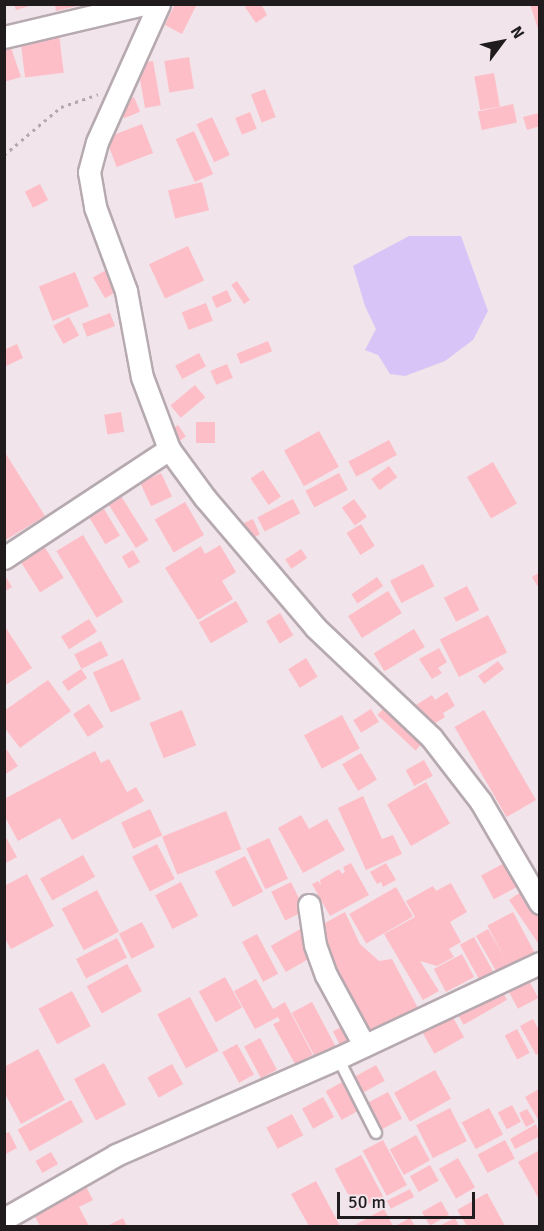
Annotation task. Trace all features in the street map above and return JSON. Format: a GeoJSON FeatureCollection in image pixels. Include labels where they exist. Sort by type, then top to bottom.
{"type":"FeatureCollection","features":[{"type":"Feature","properties":{"kind":"street"},"geometry":{"type":"LineString","coordinates":[[4,37],[144,4]]}},
{"type":"Feature","properties":{"kind":"street"},"geometry":{"type":"LineString","coordinates":[[159,4],[97,142],[89,172],[95,207],[126,291],[142,377],[169,449],[205,498],[315,627],[431,737],[481,802],[540,903]]}},
{"type":"Feature","properties":{"kind":"street"},"geometry":{"type":"LineString","coordinates":[[4,558],[169,449]]}},
{"type":"Feature","properties":{"kind":"street"},"geometry":{"type":"LineString","coordinates":[[309,905],[315,945],[326,975],[364,1045]]}},
{"type":"Feature","properties":{"kind":"street"},"geometry":{"type":"LineString","coordinates":[[4,1219],[116,1155],[338,1058],[540,963]]}},
{"type":"Feature","properties":{"kind":"lane"},"geometry":{"type":"LineString","coordinates":[[338,1058],[376,1133]]}},
{"type":"Feature","properties":{"kind":"path"},"geometry":{"type":"LineString","coordinates":[[4,155],[61,107],[122,85]]}},
{"type":"Feature","properties":{"kind":"shaded area"},"geometry":{"type":"Polygon","coordinates":[[[409,236],[461,236],[488,311],[473,340],[445,361],[405,376],[390,374],[378,355],[365,350],[376,329],[365,306],[353,266],[409,236]]]}},
{"type":"Feature","properties":{"kind":"building"},"geometry":{"type":"Polygon","coordinates":[[[14,4],[33,4],[33,5],[16,10],[14,4]]]}},
{"type":"Feature","properties":{"kind":"building"},"geometry":{"type":"Polygon","coordinates":[[[175,4],[197,4],[182,34],[165,25],[175,4]]]}},
{"type":"Feature","properties":{"kind":"building"},"geometry":{"type":"Polygon","coordinates":[[[249,4],[261,4],[267,15],[256,23],[245,7],[249,4]]]}},
{"type":"Feature","properties":{"kind":"building"},"geometry":{"type":"Polygon","coordinates":[[[530,4],[540,4],[539,32],[530,4]]]}},
{"type":"Feature","properties":{"kind":"building"},"geometry":{"type":"Polygon","coordinates":[[[55,5],[81,5],[56,11],[55,5]]]}},
{"type":"Feature","properties":{"kind":"building"},"geometry":{"type":"Polygon","coordinates":[[[59,34],[64,73],[25,77],[20,39],[59,34]]]}},
{"type":"Feature","properties":{"kind":"building"},"geometry":{"type":"Polygon","coordinates":[[[8,39],[21,77],[4,82],[4,40],[8,39]]]}},
{"type":"Feature","properties":{"kind":"building"},"geometry":{"type":"Polygon","coordinates":[[[189,57],[194,89],[169,93],[164,61],[189,57]]]}},
{"type":"Feature","properties":{"kind":"building"},"geometry":{"type":"Polygon","coordinates":[[[153,61],[161,105],[145,108],[137,64],[153,61]]]}},
{"type":"Feature","properties":{"kind":"building"},"geometry":{"type":"Polygon","coordinates":[[[494,73],[500,106],[480,110],[474,76],[494,73]]]}},
{"type":"Feature","properties":{"kind":"building"},"geometry":{"type":"Polygon","coordinates":[[[265,89],[276,117],[262,122],[251,94],[265,89]]]}},
{"type":"Feature","properties":{"kind":"building"},"geometry":{"type":"Polygon","coordinates":[[[134,97],[140,112],[124,118],[118,103],[134,97]]]}},
{"type":"Feature","properties":{"kind":"building"},"geometry":{"type":"Polygon","coordinates":[[[513,104],[517,123],[482,130],[478,111],[513,104]]]}},
{"type":"Feature","properties":{"kind":"building"},"geometry":{"type":"Polygon","coordinates":[[[250,112],[257,129],[242,135],[235,118],[250,112]]]}},
{"type":"Feature","properties":{"kind":"building"},"geometry":{"type":"Polygon","coordinates":[[[539,113],[540,126],[527,130],[523,117],[539,113]]]}},
{"type":"Feature","properties":{"kind":"building"},"geometry":{"type":"Polygon","coordinates":[[[212,117],[230,155],[214,162],[197,124],[212,117]]]}},
{"type":"Feature","properties":{"kind":"building"},"geometry":{"type":"Polygon","coordinates":[[[142,124],[153,153],[117,167],[106,138],[142,124]]]}},
{"type":"Feature","properties":{"kind":"building"},"geometry":{"type":"Polygon","coordinates":[[[194,131],[213,174],[195,182],[176,139],[194,131]]]}},
{"type":"Feature","properties":{"kind":"building"},"geometry":{"type":"Polygon","coordinates":[[[202,182],[209,210],[175,219],[168,190],[202,182]]]}},
{"type":"Feature","properties":{"kind":"building"},"geometry":{"type":"Polygon","coordinates":[[[40,184],[48,200],[33,208],[25,192],[40,184]]]}},
{"type":"Feature","properties":{"kind":"building"},"geometry":{"type":"Polygon","coordinates":[[[188,246],[204,280],[165,299],[149,264],[188,246]]]}},
{"type":"Feature","properties":{"kind":"building"},"geometry":{"type":"Polygon","coordinates":[[[106,270],[118,291],[105,298],[93,278],[106,270]]]}},
{"type":"Feature","properties":{"kind":"building"},"geometry":{"type":"Polygon","coordinates":[[[75,272],[89,306],[53,321],[39,287],[75,272]]]}},
{"type":"Feature","properties":{"kind":"building"},"geometry":{"type":"Polygon","coordinates":[[[237,281],[250,300],[244,304],[231,285],[237,281]]]}},
{"type":"Feature","properties":{"kind":"building"},"geometry":{"type":"Polygon","coordinates":[[[227,290],[232,301],[216,308],[211,297],[227,290]]]}},
{"type":"Feature","properties":{"kind":"building"},"geometry":{"type":"Polygon","coordinates":[[[206,303],[213,321],[189,330],[182,312],[206,303]]]}},
{"type":"Feature","properties":{"kind":"building"},"geometry":{"type":"Polygon","coordinates":[[[110,313],[115,326],[87,337],[82,324],[110,313]]]}},
{"type":"Feature","properties":{"kind":"building"},"geometry":{"type":"Polygon","coordinates":[[[69,317],[79,335],[63,344],[53,326],[69,317]]]}},
{"type":"Feature","properties":{"kind":"building"},"geometry":{"type":"Polygon","coordinates":[[[268,341],[272,351],[241,364],[236,354],[268,341]]]}},
{"type":"Feature","properties":{"kind":"building"},"geometry":{"type":"Polygon","coordinates":[[[17,344],[23,358],[4,367],[4,350],[17,344]]]}},
{"type":"Feature","properties":{"kind":"building"},"geometry":{"type":"Polygon","coordinates":[[[199,353],[206,366],[182,379],[175,366],[199,353]]]}},
{"type":"Feature","properties":{"kind":"building"},"geometry":{"type":"Polygon","coordinates":[[[227,364],[233,378],[216,385],[210,371],[227,364]]]}},
{"type":"Feature","properties":{"kind":"building"},"geometry":{"type":"Polygon","coordinates":[[[195,385],[205,397],[181,418],[170,406],[195,385]]]}},
{"type":"Feature","properties":{"kind":"building"},"geometry":{"type":"Polygon","coordinates":[[[121,412],[124,432],[107,434],[104,415],[121,412]]]}},
{"type":"Feature","properties":{"kind":"building"},"geometry":{"type":"Polygon","coordinates":[[[196,422],[215,422],[215,443],[196,443],[196,422]]]}},
{"type":"Feature","properties":{"kind":"building"},"geometry":{"type":"Polygon","coordinates":[[[178,425],[186,437],[178,442],[171,430],[178,425]]]}},
{"type":"Feature","properties":{"kind":"building"},"geometry":{"type":"Polygon","coordinates":[[[319,431],[339,467],[304,486],[284,450],[319,431]]]}},
{"type":"Feature","properties":{"kind":"building"},"geometry":{"type":"Polygon","coordinates":[[[389,440],[397,455],[356,477],[348,462],[389,440]]]}},
{"type":"Feature","properties":{"kind":"building"},"geometry":{"type":"Polygon","coordinates":[[[4,451],[45,516],[4,541],[4,451]]]}},
{"type":"Feature","properties":{"kind":"building"},"geometry":{"type":"Polygon","coordinates":[[[493,462],[517,504],[491,519],[467,477],[493,462]]]}},
{"type":"Feature","properties":{"kind":"building"},"geometry":{"type":"Polygon","coordinates":[[[389,466],[397,477],[379,490],[371,479],[389,466]]]}},
{"type":"Feature","properties":{"kind":"building"},"geometry":{"type":"Polygon","coordinates":[[[263,470],[281,497],[268,505],[251,478],[263,470]]]}},
{"type":"Feature","properties":{"kind":"building"},"geometry":{"type":"Polygon","coordinates":[[[161,473],[172,497],[151,506],[140,483],[161,473]]]}},
{"type":"Feature","properties":{"kind":"building"},"geometry":{"type":"Polygon","coordinates":[[[339,473],[348,490],[314,508],[305,491],[339,473]]]}},
{"type":"Feature","properties":{"kind":"building"},"geometry":{"type":"Polygon","coordinates":[[[121,496],[149,540],[136,548],[108,504],[121,496]]]}},
{"type":"Feature","properties":{"kind":"building"},"geometry":{"type":"Polygon","coordinates":[[[293,499],[300,513],[265,531],[257,517],[293,499]]]}},
{"type":"Feature","properties":{"kind":"building"},"geometry":{"type":"Polygon","coordinates":[[[354,499],[367,517],[355,526],[342,508],[354,499]]]}},
{"type":"Feature","properties":{"kind":"building"},"geometry":{"type":"Polygon","coordinates":[[[185,502],[204,535],[174,552],[155,520],[185,502]]]}},
{"type":"Feature","properties":{"kind":"building"},"geometry":{"type":"Polygon","coordinates":[[[104,509],[120,536],[105,544],[89,518],[104,509]]]}},
{"type":"Feature","properties":{"kind":"building"},"geometry":{"type":"Polygon","coordinates":[[[253,519],[260,535],[245,541],[238,526],[253,519]]]}},
{"type":"Feature","properties":{"kind":"building"},"geometry":{"type":"Polygon","coordinates":[[[361,524],[375,546],[360,555],[347,533],[361,524]]]}},
{"type":"Feature","properties":{"kind":"building"},"geometry":{"type":"Polygon","coordinates":[[[83,535],[123,602],[97,618],[56,551],[83,535]]]}},
{"type":"Feature","properties":{"kind":"building"},"geometry":{"type":"Polygon","coordinates":[[[42,543],[64,578],[40,593],[18,558],[42,543]]]}},
{"type":"Feature","properties":{"kind":"building"},"geometry":{"type":"Polygon","coordinates":[[[220,545],[236,572],[222,581],[233,599],[198,620],[165,568],[201,546],[205,554],[220,545]]]}},
{"type":"Feature","properties":{"kind":"building"},"geometry":{"type":"Polygon","coordinates":[[[301,549],[307,558],[291,569],[285,560],[301,549]]]}},
{"type":"Feature","properties":{"kind":"building"},"geometry":{"type":"Polygon","coordinates":[[[133,550],[140,562],[129,569],[122,556],[133,550]]]}},
{"type":"Feature","properties":{"kind":"building"},"geometry":{"type":"Polygon","coordinates":[[[423,564],[434,586],[401,603],[390,581],[423,564]]]}},
{"type":"Feature","properties":{"kind":"building"},"geometry":{"type":"Polygon","coordinates":[[[540,572],[540,590],[532,577],[540,572]]]}},
{"type":"Feature","properties":{"kind":"building"},"geometry":{"type":"Polygon","coordinates":[[[4,574],[12,587],[4,592],[4,574]]]}},
{"type":"Feature","properties":{"kind":"building"},"geometry":{"type":"Polygon","coordinates":[[[377,577],[383,586],[357,603],[351,594],[377,577]]]}},
{"type":"Feature","properties":{"kind":"building"},"geometry":{"type":"Polygon","coordinates":[[[467,586],[479,610],[456,622],[444,598],[467,586]]]}},
{"type":"Feature","properties":{"kind":"building"},"geometry":{"type":"Polygon","coordinates":[[[388,591],[402,613],[362,638],[348,616],[388,591]]]}},
{"type":"Feature","properties":{"kind":"building"},"geometry":{"type":"Polygon","coordinates":[[[236,601],[248,622],[211,643],[199,622],[236,601]]]}},
{"type":"Feature","properties":{"kind":"building"},"geometry":{"type":"Polygon","coordinates":[[[280,613],[293,635],[280,644],[266,621],[280,613]]]}},
{"type":"Feature","properties":{"kind":"building"},"geometry":{"type":"Polygon","coordinates":[[[488,615],[507,652],[459,677],[440,640],[488,615]]]}},
{"type":"Feature","properties":{"kind":"building"},"geometry":{"type":"Polygon","coordinates":[[[89,619],[97,632],[69,649],[61,636],[89,619]]]}},
{"type":"Feature","properties":{"kind":"building"},"geometry":{"type":"Polygon","coordinates":[[[4,625],[32,668],[4,686],[4,625]]]}},
{"type":"Feature","properties":{"kind":"building"},"geometry":{"type":"Polygon","coordinates":[[[414,629],[425,647],[385,671],[374,653],[414,629]]]}},
{"type":"Feature","properties":{"kind":"building"},"geometry":{"type":"Polygon","coordinates":[[[101,641],[108,655],[82,669],[74,655],[101,641]]]}},
{"type":"Feature","properties":{"kind":"building"},"geometry":{"type":"Polygon","coordinates":[[[439,648],[447,662],[438,668],[442,673],[432,679],[419,659],[439,648]]]}},
{"type":"Feature","properties":{"kind":"building"},"geometry":{"type":"Polygon","coordinates":[[[306,658],[318,677],[300,688],[288,669],[306,658]]]}},
{"type":"Feature","properties":{"kind":"building"},"geometry":{"type":"Polygon","coordinates":[[[123,659],[141,699],[111,713],[93,672],[123,659]]]}},
{"type":"Feature","properties":{"kind":"building"},"geometry":{"type":"Polygon","coordinates":[[[498,661],[504,669],[484,684],[478,676],[498,661]]]}},
{"type":"Feature","properties":{"kind":"building"},"geometry":{"type":"Polygon","coordinates":[[[81,669],[87,678],[68,691],[62,682],[81,669]]]}},
{"type":"Feature","properties":{"kind":"building"},"geometry":{"type":"Polygon","coordinates":[[[48,680],[71,711],[20,748],[4,727],[4,711],[48,680]]]}},
{"type":"Feature","properties":{"kind":"building"},"geometry":{"type":"Polygon","coordinates":[[[447,692],[455,706],[443,713],[445,717],[429,727],[416,705],[432,695],[435,700],[447,692]]]}},
{"type":"Feature","properties":{"kind":"building"},"geometry":{"type":"Polygon","coordinates":[[[89,704],[104,727],[88,737],[73,714],[89,704]]]}},
{"type":"Feature","properties":{"kind":"building"},"geometry":{"type":"Polygon","coordinates":[[[385,707],[423,742],[416,751],[377,715],[385,707]]]}},
{"type":"Feature","properties":{"kind":"building"},"geometry":{"type":"Polygon","coordinates":[[[371,709],[379,722],[361,733],[353,720],[371,709]]]}},
{"type":"Feature","properties":{"kind":"building"},"geometry":{"type":"Polygon","coordinates":[[[182,710],[196,745],[164,758],[150,723],[182,710]]]}},
{"type":"Feature","properties":{"kind":"building"},"geometry":{"type":"Polygon","coordinates":[[[484,710],[536,800],[507,817],[455,727],[484,710]]]}},
{"type":"Feature","properties":{"kind":"building"},"geometry":{"type":"Polygon","coordinates":[[[342,715],[360,749],[322,769],[304,735],[342,715]]]}},
{"type":"Feature","properties":{"kind":"building"},"geometry":{"type":"Polygon","coordinates":[[[4,746],[18,766],[4,775],[4,746]]]}},
{"type":"Feature","properties":{"kind":"building"},"geometry":{"type":"Polygon","coordinates":[[[95,751],[101,763],[109,759],[127,792],[136,787],[144,801],[72,840],[60,818],[18,841],[4,815],[4,799],[95,751]]]}},
{"type":"Feature","properties":{"kind":"building"},"geometry":{"type":"Polygon","coordinates":[[[361,753],[377,780],[358,791],[342,764],[361,753]]]}},
{"type":"Feature","properties":{"kind":"building"},"geometry":{"type":"Polygon","coordinates":[[[424,760],[433,776],[414,786],[406,770],[424,760]]]}},
{"type":"Feature","properties":{"kind":"building"},"geometry":{"type":"Polygon","coordinates":[[[426,782],[450,824],[411,846],[387,804],[426,782]]]}},
{"type":"Feature","properties":{"kind":"building"},"geometry":{"type":"Polygon","coordinates":[[[363,796],[382,839],[393,835],[402,854],[366,870],[338,808],[363,796]]]}},
{"type":"Feature","properties":{"kind":"building"},"geometry":{"type":"Polygon","coordinates":[[[150,809],[162,835],[133,849],[121,823],[150,809]]]}},
{"type":"Feature","properties":{"kind":"building"},"geometry":{"type":"Polygon","coordinates":[[[226,811],[241,849],[177,875],[162,837],[226,811]]]}},
{"type":"Feature","properties":{"kind":"building"},"geometry":{"type":"Polygon","coordinates":[[[301,815],[309,829],[327,819],[345,850],[303,873],[278,828],[301,815]]]}},
{"type":"Feature","properties":{"kind":"building"},"geometry":{"type":"Polygon","coordinates":[[[4,834],[17,857],[4,864],[4,834]]]}},
{"type":"Feature","properties":{"kind":"building"},"geometry":{"type":"Polygon","coordinates":[[[269,838],[288,879],[265,889],[246,849],[269,838]]]}},
{"type":"Feature","properties":{"kind":"building"},"geometry":{"type":"Polygon","coordinates":[[[157,844],[175,879],[150,891],[132,857],[157,844]]]}},
{"type":"Feature","properties":{"kind":"building"},"geometry":{"type":"Polygon","coordinates":[[[83,855],[95,877],[52,901],[40,879],[83,855]]]}},
{"type":"Feature","properties":{"kind":"building"},"geometry":{"type":"Polygon","coordinates":[[[245,856],[263,892],[233,907],[215,871],[245,856]]]}},
{"type":"Feature","properties":{"kind":"building"},"geometry":{"type":"Polygon","coordinates":[[[512,859],[525,883],[494,899],[481,875],[512,859]]]}},
{"type":"Feature","properties":{"kind":"building"},"geometry":{"type":"Polygon","coordinates":[[[351,863],[369,895],[330,916],[312,884],[318,881],[321,885],[320,880],[339,869],[342,874],[345,872],[343,867],[351,863]]]}},
{"type":"Feature","properties":{"kind":"building"},"geometry":{"type":"Polygon","coordinates":[[[386,863],[396,880],[383,887],[381,882],[377,884],[370,872],[386,863]]]}},
{"type":"Feature","properties":{"kind":"building"},"geometry":{"type":"Polygon","coordinates":[[[27,874],[54,926],[11,949],[4,937],[4,886],[27,874]]]}},
{"type":"Feature","properties":{"kind":"building"},"geometry":{"type":"Polygon","coordinates":[[[181,882],[198,916],[172,929],[155,895],[181,882]]]}},
{"type":"Feature","properties":{"kind":"building"},"geometry":{"type":"Polygon","coordinates":[[[291,882],[305,911],[285,920],[271,892],[291,882]]]}},
{"type":"Feature","properties":{"kind":"building"},"geometry":{"type":"Polygon","coordinates":[[[451,883],[467,912],[450,922],[461,942],[449,949],[454,957],[437,966],[420,961],[439,991],[423,1000],[384,934],[415,917],[406,901],[433,886],[436,891],[451,883]]]}},
{"type":"Feature","properties":{"kind":"building"},"geometry":{"type":"Polygon","coordinates":[[[396,887],[413,916],[366,943],[349,914],[396,887]]]}},
{"type":"Feature","properties":{"kind":"building"},"geometry":{"type":"Polygon","coordinates":[[[525,889],[540,911],[540,946],[509,900],[525,889]]]}},
{"type":"Feature","properties":{"kind":"building"},"geometry":{"type":"Polygon","coordinates":[[[97,890],[119,931],[84,950],[62,909],[97,890]]]}},
{"type":"Feature","properties":{"kind":"building"},"geometry":{"type":"Polygon","coordinates":[[[345,912],[360,944],[379,961],[392,959],[420,1012],[366,1040],[314,929],[345,912]]]}},
{"type":"Feature","properties":{"kind":"building"},"geometry":{"type":"Polygon","coordinates":[[[513,912],[536,955],[510,969],[487,926],[513,912]]]}},
{"type":"Feature","properties":{"kind":"building"},"geometry":{"type":"Polygon","coordinates":[[[142,922],[155,947],[132,959],[119,934],[142,922]]]}},
{"type":"Feature","properties":{"kind":"building"},"geometry":{"type":"Polygon","coordinates":[[[302,928],[317,954],[286,972],[271,946],[302,928]]]}},
{"type":"Feature","properties":{"kind":"building"},"geometry":{"type":"Polygon","coordinates":[[[488,929],[512,971],[500,978],[476,936],[488,929]]]}},
{"type":"Feature","properties":{"kind":"building"},"geometry":{"type":"Polygon","coordinates":[[[257,934],[278,974],[263,982],[242,942],[257,934]]]}},
{"type":"Feature","properties":{"kind":"building"},"geometry":{"type":"Polygon","coordinates":[[[474,937],[496,977],[482,985],[460,945],[474,937]]]}},
{"type":"Feature","properties":{"kind":"building"},"geometry":{"type":"Polygon","coordinates":[[[117,938],[127,958],[86,978],[76,959],[117,938]]]}},
{"type":"Feature","properties":{"kind":"building"},"geometry":{"type":"Polygon","coordinates":[[[462,954],[474,977],[446,992],[434,969],[462,954]]]}},
{"type":"Feature","properties":{"kind":"building"},"geometry":{"type":"Polygon","coordinates":[[[127,964],[142,991],[102,1013],[87,986],[127,964]]]}},
{"type":"Feature","properties":{"kind":"building"},"geometry":{"type":"Polygon","coordinates":[[[526,975],[538,998],[518,1009],[506,986],[526,975]]]}},
{"type":"Feature","properties":{"kind":"building"},"geometry":{"type":"Polygon","coordinates":[[[225,977],[242,1008],[216,1022],[199,992],[225,977]]]}},
{"type":"Feature","properties":{"kind":"building"},"geometry":{"type":"Polygon","coordinates":[[[256,979],[273,1009],[285,1002],[313,1055],[295,1064],[273,1024],[280,1021],[278,1017],[255,1029],[234,991],[256,979]]]}},
{"type":"Feature","properties":{"kind":"building"},"geometry":{"type":"Polygon","coordinates":[[[499,986],[507,1000],[464,1025],[456,1011],[499,986]]]}},
{"type":"Feature","properties":{"kind":"building"},"geometry":{"type":"Polygon","coordinates":[[[72,991],[91,1026],[57,1044],[38,1009],[72,991]]]}},
{"type":"Feature","properties":{"kind":"building"},"geometry":{"type":"Polygon","coordinates":[[[190,997],[219,1051],[186,1068],[157,1014],[190,997]]]}},
{"type":"Feature","properties":{"kind":"building"},"geometry":{"type":"Polygon","coordinates":[[[312,1002],[336,1047],[316,1058],[292,1013],[312,1002]]]}},
{"type":"Feature","properties":{"kind":"building"},"geometry":{"type":"Polygon","coordinates":[[[450,1012],[464,1037],[434,1054],[420,1028],[450,1012]]]}},
{"type":"Feature","properties":{"kind":"building"},"geometry":{"type":"Polygon","coordinates":[[[533,1019],[540,1032],[540,1053],[536,1055],[520,1026],[533,1019]]]}},
{"type":"Feature","properties":{"kind":"building"},"geometry":{"type":"Polygon","coordinates":[[[347,1024],[355,1039],[341,1047],[333,1032],[347,1024]]]}},
{"type":"Feature","properties":{"kind":"building"},"geometry":{"type":"Polygon","coordinates":[[[517,1029],[530,1053],[517,1059],[505,1036],[517,1029]]]}},
{"type":"Feature","properties":{"kind":"building"},"geometry":{"type":"Polygon","coordinates":[[[260,1038],[277,1070],[261,1078],[244,1046],[260,1038]]]}},
{"type":"Feature","properties":{"kind":"building"},"geometry":{"type":"Polygon","coordinates":[[[237,1044],[254,1075],[239,1083],[222,1052],[237,1044]]]}},
{"type":"Feature","properties":{"kind":"building"},"geometry":{"type":"Polygon","coordinates":[[[38,1049],[65,1100],[21,1124],[4,1092],[4,1067],[38,1049]]]}},
{"type":"Feature","properties":{"kind":"building"},"geometry":{"type":"Polygon","coordinates":[[[104,1063],[126,1104],[96,1120],[74,1079],[104,1063]]]}},
{"type":"Feature","properties":{"kind":"building"},"geometry":{"type":"Polygon","coordinates":[[[172,1064],[183,1084],[159,1098],[148,1078],[172,1064]]]}},
{"type":"Feature","properties":{"kind":"building"},"geometry":{"type":"Polygon","coordinates":[[[376,1065],[385,1081],[359,1095],[351,1079],[376,1065]]]}},
{"type":"Feature","properties":{"kind":"building"},"geometry":{"type":"Polygon","coordinates":[[[435,1070],[451,1099],[410,1122],[394,1093],[435,1070]]]}},
{"type":"Feature","properties":{"kind":"building"},"geometry":{"type":"Polygon","coordinates":[[[344,1081],[360,1110],[342,1120],[326,1091],[344,1081]]]}},
{"type":"Feature","properties":{"kind":"building"},"geometry":{"type":"Polygon","coordinates":[[[539,1089],[540,1091],[540,1123],[525,1097],[539,1089]]]}},
{"type":"Feature","properties":{"kind":"building"},"geometry":{"type":"Polygon","coordinates":[[[388,1092],[402,1118],[379,1131],[365,1104],[388,1092]]]}},
{"type":"Feature","properties":{"kind":"building"},"geometry":{"type":"Polygon","coordinates":[[[323,1097],[334,1117],[313,1129],[302,1109],[323,1097]]]}},
{"type":"Feature","properties":{"kind":"building"},"geometry":{"type":"Polygon","coordinates":[[[71,1100],[83,1122],[30,1151],[18,1130],[71,1100]]]}},
{"type":"Feature","properties":{"kind":"building"},"geometry":{"type":"Polygon","coordinates":[[[512,1105],[521,1122],[507,1129],[498,1113],[512,1105]]]}},
{"type":"Feature","properties":{"kind":"building"},"geometry":{"type":"Polygon","coordinates":[[[450,1108],[467,1141],[433,1158],[416,1125],[450,1108]]]}},
{"type":"Feature","properties":{"kind":"building"},"geometry":{"type":"Polygon","coordinates":[[[489,1108],[503,1134],[476,1149],[462,1123],[489,1108]]]}},
{"type":"Feature","properties":{"kind":"building"},"geometry":{"type":"Polygon","coordinates":[[[527,1109],[535,1122],[526,1127],[519,1113],[527,1109]]]}},
{"type":"Feature","properties":{"kind":"building"},"geometry":{"type":"Polygon","coordinates":[[[292,1114],[303,1135],[278,1149],[266,1128],[292,1114]]]}},
{"type":"Feature","properties":{"kind":"building"},"geometry":{"type":"Polygon","coordinates":[[[536,1124],[540,1136],[515,1149],[510,1139],[536,1124]]]}},
{"type":"Feature","properties":{"kind":"building"},"geometry":{"type":"Polygon","coordinates":[[[9,1132],[17,1148],[4,1155],[4,1134],[9,1132]]]}},
{"type":"Feature","properties":{"kind":"building"},"geometry":{"type":"Polygon","coordinates":[[[416,1135],[430,1160],[404,1175],[390,1150],[416,1135]]]}},
{"type":"Feature","properties":{"kind":"building"},"geometry":{"type":"Polygon","coordinates":[[[383,1140],[407,1185],[387,1196],[363,1151],[383,1140]]]}},
{"type":"Feature","properties":{"kind":"building"},"geometry":{"type":"Polygon","coordinates":[[[505,1140],[515,1159],[487,1173],[478,1155],[505,1140]]]}},
{"type":"Feature","properties":{"kind":"building"},"geometry":{"type":"Polygon","coordinates":[[[540,1150],[540,1201],[518,1162],[540,1150]]]}},
{"type":"Feature","properties":{"kind":"building"},"geometry":{"type":"Polygon","coordinates":[[[51,1152],[58,1164],[42,1173],[35,1161],[51,1152]]]}},
{"type":"Feature","properties":{"kind":"building"},"geometry":{"type":"Polygon","coordinates":[[[361,1155],[383,1196],[357,1211],[335,1169],[361,1155]]]}},
{"type":"Feature","properties":{"kind":"building"},"geometry":{"type":"Polygon","coordinates":[[[458,1158],[475,1187],[456,1198],[439,1169],[458,1158]]]}},
{"type":"Feature","properties":{"kind":"building"},"geometry":{"type":"Polygon","coordinates":[[[430,1165],[439,1181],[419,1192],[410,1176],[430,1165]]]}},
{"type":"Feature","properties":{"kind":"building"},"geometry":{"type":"Polygon","coordinates":[[[316,1181],[340,1226],[309,1226],[291,1194],[316,1181]]]}},
{"type":"Feature","properties":{"kind":"building"},"geometry":{"type":"Polygon","coordinates":[[[84,1183],[93,1200],[79,1207],[89,1226],[40,1226],[32,1211],[84,1183]]]}},
{"type":"Feature","properties":{"kind":"building"},"geometry":{"type":"Polygon","coordinates":[[[410,1189],[414,1197],[391,1209],[387,1201],[410,1189]]]}},
{"type":"Feature","properties":{"kind":"building"},"geometry":{"type":"Polygon","coordinates":[[[487,1193],[505,1226],[467,1226],[457,1210],[487,1193]]]}},
{"type":"Feature","properties":{"kind":"building"},"geometry":{"type":"Polygon","coordinates":[[[441,1201],[449,1215],[430,1226],[422,1212],[441,1201]]]}},
{"type":"Feature","properties":{"kind":"building"},"geometry":{"type":"Polygon","coordinates":[[[384,1209],[393,1226],[353,1226],[384,1209]]]}},
{"type":"Feature","properties":{"kind":"building"},"geometry":{"type":"Polygon","coordinates":[[[123,1218],[127,1226],[107,1226],[123,1218]]]}},
{"type":"Feature","properties":{"kind":"building"},"geometry":{"type":"Polygon","coordinates":[[[410,1218],[415,1226],[395,1226],[410,1218]]]}},
{"type":"Feature","properties":{"kind":"building"},"geometry":{"type":"Polygon","coordinates":[[[455,1218],[459,1226],[439,1226],[455,1218]]]}}]}
